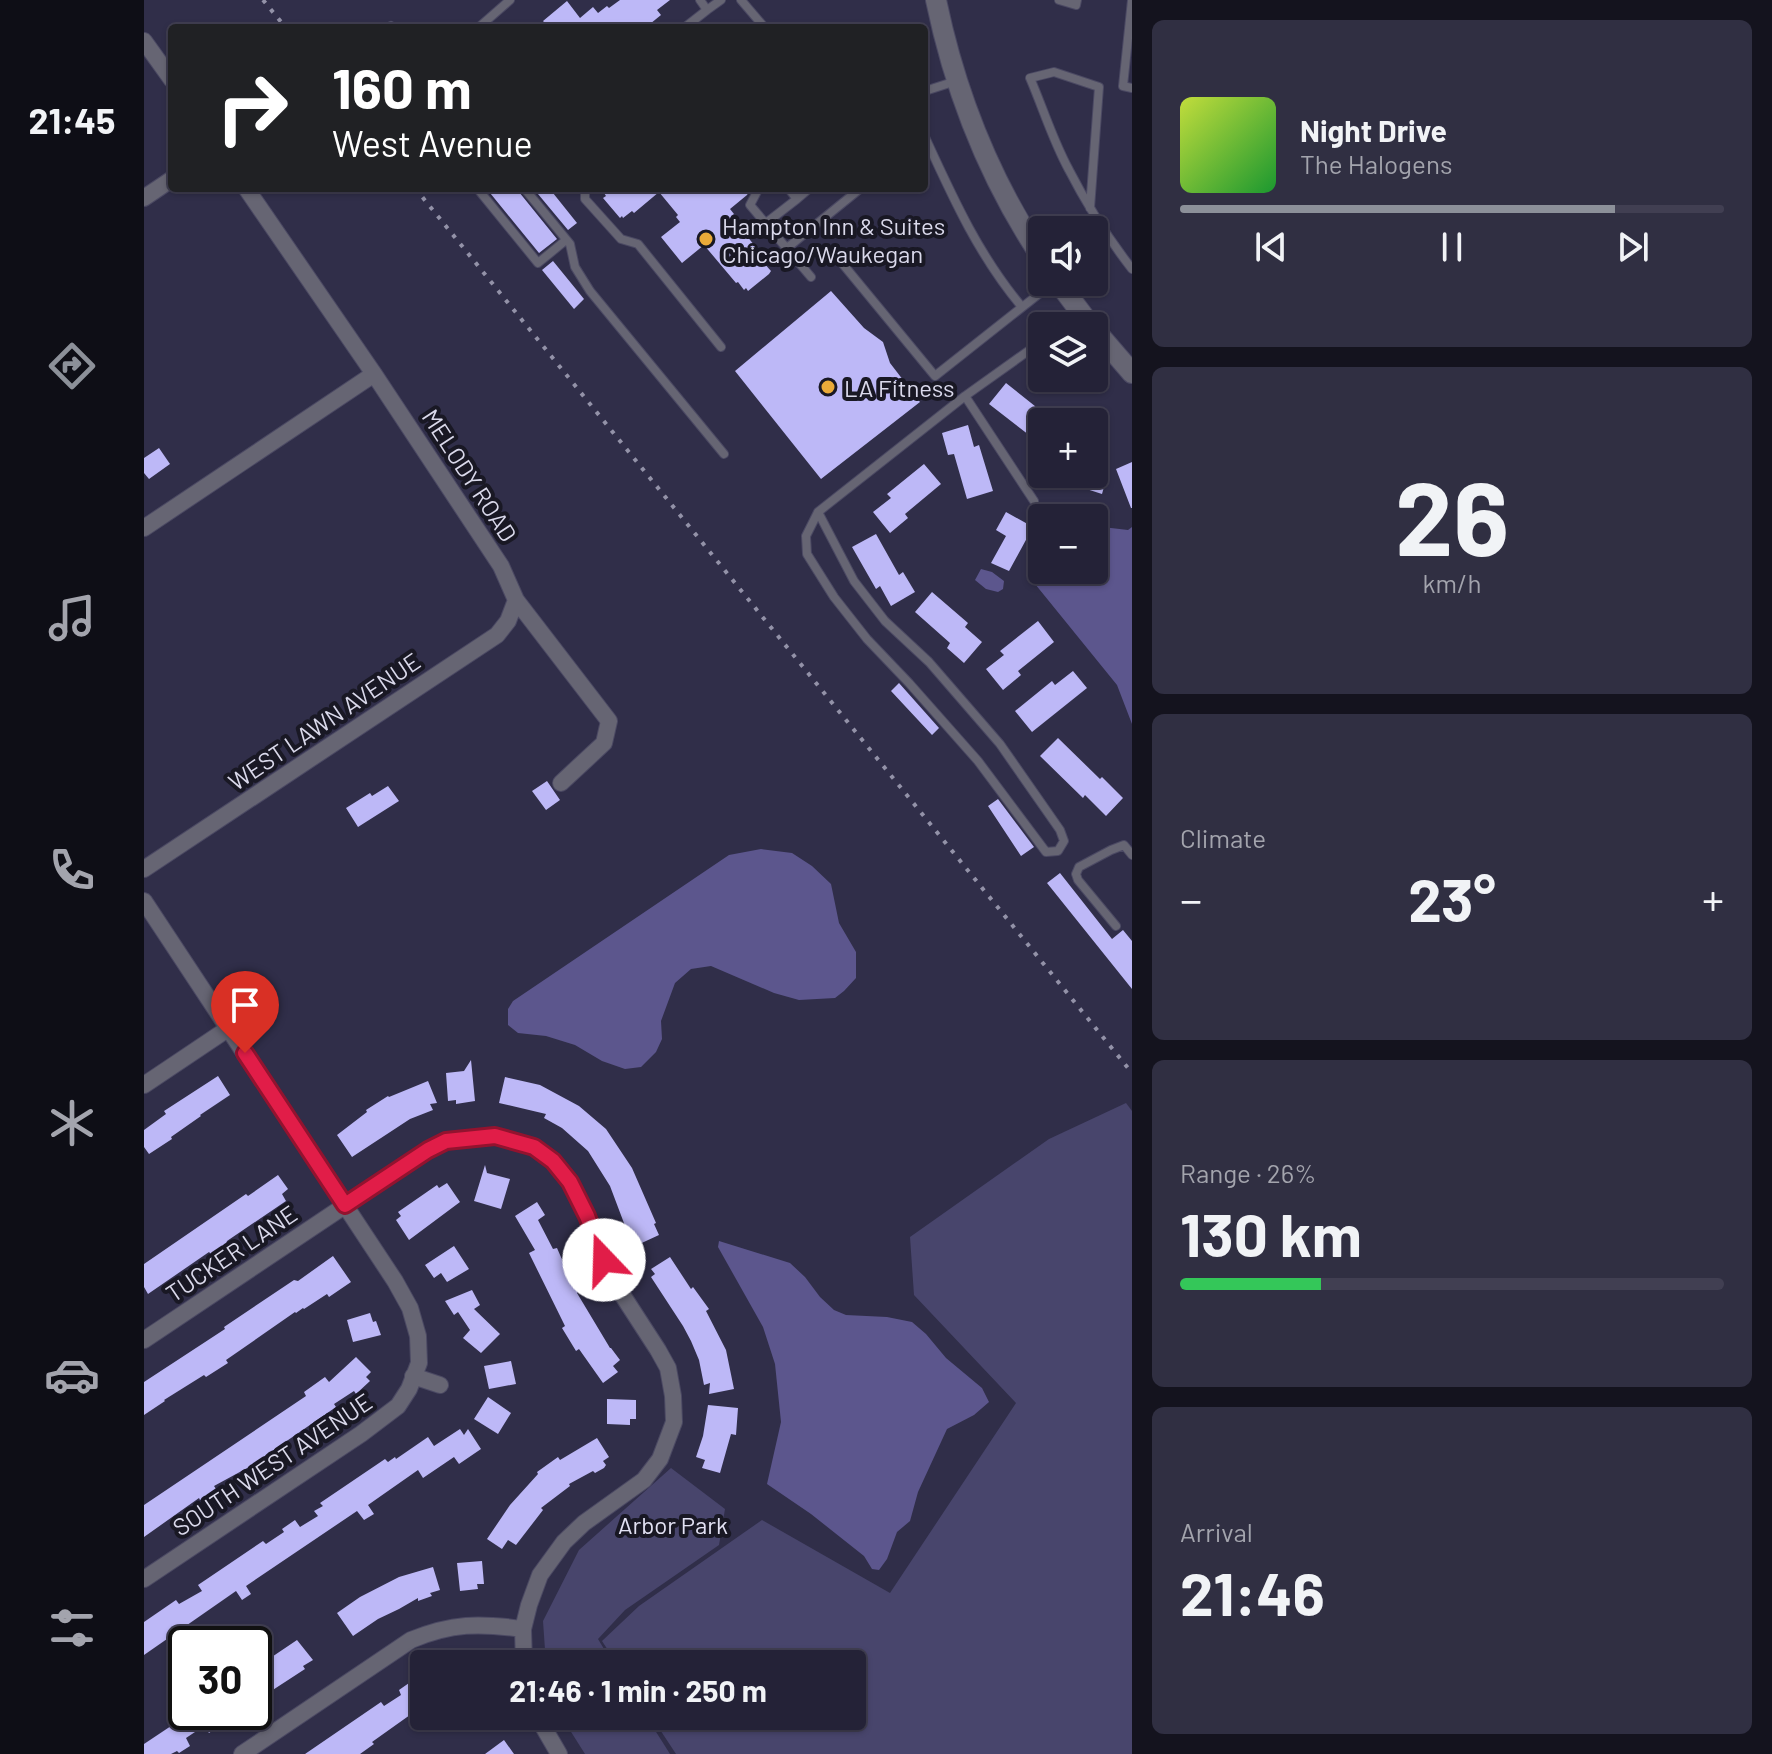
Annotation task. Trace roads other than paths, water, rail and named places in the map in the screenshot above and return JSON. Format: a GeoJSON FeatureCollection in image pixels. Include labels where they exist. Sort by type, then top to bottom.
{"type":"FeatureCollection","features":[{"type":"Feature","properties":{"kind":"street"},"geometry":{"type":"LineString","coordinates":[[936,0],[956,81],[983,150],[1003,194],[1028,235]]}},
{"type":"Feature","properties":{"kind":"street"},"geometry":{"type":"LineString","coordinates":[[144,41],[168,74]]}},
{"type":"Feature","properties":{"kind":"street"},"geometry":{"type":"LineString","coordinates":[[144,198],[168,182]]}},
{"type":"Feature","properties":{"kind":"street","name":"MELODY ROAD"},"geometry":{"type":"LineString","coordinates":[[249,192],[501,566],[516,600],[609,721],[604,743],[561,783]]}},
{"type":"Feature","properties":{"kind":"street"},"geometry":{"type":"LineString","coordinates":[[1108,347],[1132,373]]}},
{"type":"Feature","properties":{"kind":"street"},"geometry":{"type":"LineString","coordinates":[[144,528],[374,374]]}},
{"type":"Feature","properties":{"kind":"street","name":"WEST LAWN AVENUE"},"geometry":{"type":"LineString","coordinates":[[144,869],[497,635],[508,621],[516,600]]}},
{"type":"Feature","properties":{"kind":"street","name":"SOUTH WEST AVENUE"},"geometry":{"type":"LineString","coordinates":[[144,901],[395,1281],[410,1308],[418,1336],[419,1363],[409,1389],[398,1406],[144,1579]]}},
{"type":"Feature","properties":{"kind":"street"},"geometry":{"type":"LineString","coordinates":[[144,1085],[229,1028]]}},
{"type":"Feature","properties":{"kind":"street","name":"TUCKER LANE"},"geometry":{"type":"LineString","coordinates":[[144,1340],[446,1141],[495,1136],[534,1147],[553,1161],[570,1182],[612,1279],[668,1368],[674,1422],[660,1459],[644,1480],[584,1523],[564,1542],[540,1575],[523,1629],[524,1650]]}},
{"type":"Feature","properties":{"kind":"street"},"geometry":{"type":"LineString","coordinates":[[413,1376],[440,1385]]}},
{"type":"Feature","properties":{"kind":"street"},"geometry":{"type":"LineString","coordinates":[[242,1754],[411,1640],[430,1632],[460,1626],[487,1624],[523,1629]]}},
{"type":"Feature","properties":{"kind":"street"},"geometry":{"type":"LineString","coordinates":[[545,1730],[559,1754]]}},
{"type":"Feature","properties":{"kind":"lane"},"geometry":{"type":"LineString","coordinates":[[483,24],[510,0]]}},
{"type":"Feature","properties":{"kind":"lane"},"geometry":{"type":"LineString","coordinates":[[700,0],[707,10]]}},
{"type":"Feature","properties":{"kind":"lane"},"geometry":{"type":"LineString","coordinates":[[689,24],[721,0]]}},
{"type":"Feature","properties":{"kind":"lane"},"geometry":{"type":"LineString","coordinates":[[741,0],[762,24]]}},
{"type":"Feature","properties":{"kind":"lane"},"geometry":{"type":"LineString","coordinates":[[1059,0],[1076,5],[1077,0]]}},
{"type":"Feature","properties":{"kind":"lane"},"geometry":{"type":"LineString","coordinates":[[1132,0],[1130,44],[1123,86],[1132,88]]}},
{"type":"Feature","properties":{"kind":"lane"},"geometry":{"type":"LineString","coordinates":[[1090,208],[1099,87],[1054,72],[1030,78],[1067,167],[1090,208],[1107,237],[1132,269]]}},
{"type":"Feature","properties":{"kind":"lane"},"geometry":{"type":"LineString","coordinates":[[928,90],[956,81]]}},
{"type":"Feature","properties":{"kind":"lane"},"geometry":{"type":"LineString","coordinates":[[928,144],[961,217],[1002,284],[1022,307]]}},
{"type":"Feature","properties":{"kind":"lane"},"geometry":{"type":"LineString","coordinates":[[480,192],[538,263],[566,240]]}},
{"type":"Feature","properties":{"kind":"lane"},"geometry":{"type":"LineString","coordinates":[[527,192],[570,244],[575,267],[590,291],[724,454]]}},
{"type":"Feature","properties":{"kind":"lane"},"geometry":{"type":"LineString","coordinates":[[585,192],[585,199],[621,239],[638,244],[721,347]]}},
{"type":"Feature","properties":{"kind":"lane"},"geometry":{"type":"LineString","coordinates":[[755,192],[747,201],[811,277]]}},
{"type":"Feature","properties":{"kind":"lane"},"geometry":{"type":"LineString","coordinates":[[791,192],[797,199]]}},
{"type":"Feature","properties":{"kind":"lane"},"geometry":{"type":"LineString","coordinates":[[766,223],[805,192]]}},
{"type":"Feature","properties":{"kind":"lane"},"geometry":{"type":"LineString","coordinates":[[787,248],[856,192]]}},
{"type":"Feature","properties":{"kind":"lane"},"geometry":{"type":"LineString","coordinates":[[837,257],[935,376],[1037,296]]}},
{"type":"Feature","properties":{"kind":"lane"},"geometry":{"type":"LineString","coordinates":[[818,512],[854,581],[885,621],[929,662],[1000,744],[1060,830],[1064,841],[1058,851],[1046,852],[978,761],[867,639],[834,597],[807,554],[806,536],[818,512],[965,396],[1028,351]]}},
{"type":"Feature","properties":{"kind":"lane"},"geometry":{"type":"LineString","coordinates":[[965,396],[1034,501]]}},
{"type":"Feature","properties":{"kind":"lane"},"geometry":{"type":"LineString","coordinates":[[1116,926],[1076,874],[1079,867],[1124,845],[1132,855]]}},
{"type":"Feature","properties":{"kind":"railway"},"geometry":{"type":"LineString","coordinates":[[263,0],[283,24]]}},
{"type":"Feature","properties":{"kind":"railway"},"geometry":{"type":"LineString","coordinates":[[418,192],[1132,1073]]}},
{"type":"Feature","properties":{"kind":"place","name":"Hampton Inn & Suites Chicago/Waukegan"},"geometry":{"type":"Point","coordinates":[706,239]}},
{"type":"Feature","properties":{"kind":"place","name":"LA Fitness"},"geometry":{"type":"Point","coordinates":[828,387]}},
{"type":"Feature","properties":{"kind":"park label","name":"Arbor Park"},"geometry":{"type":"Point","coordinates":[673,1524]}}]}
